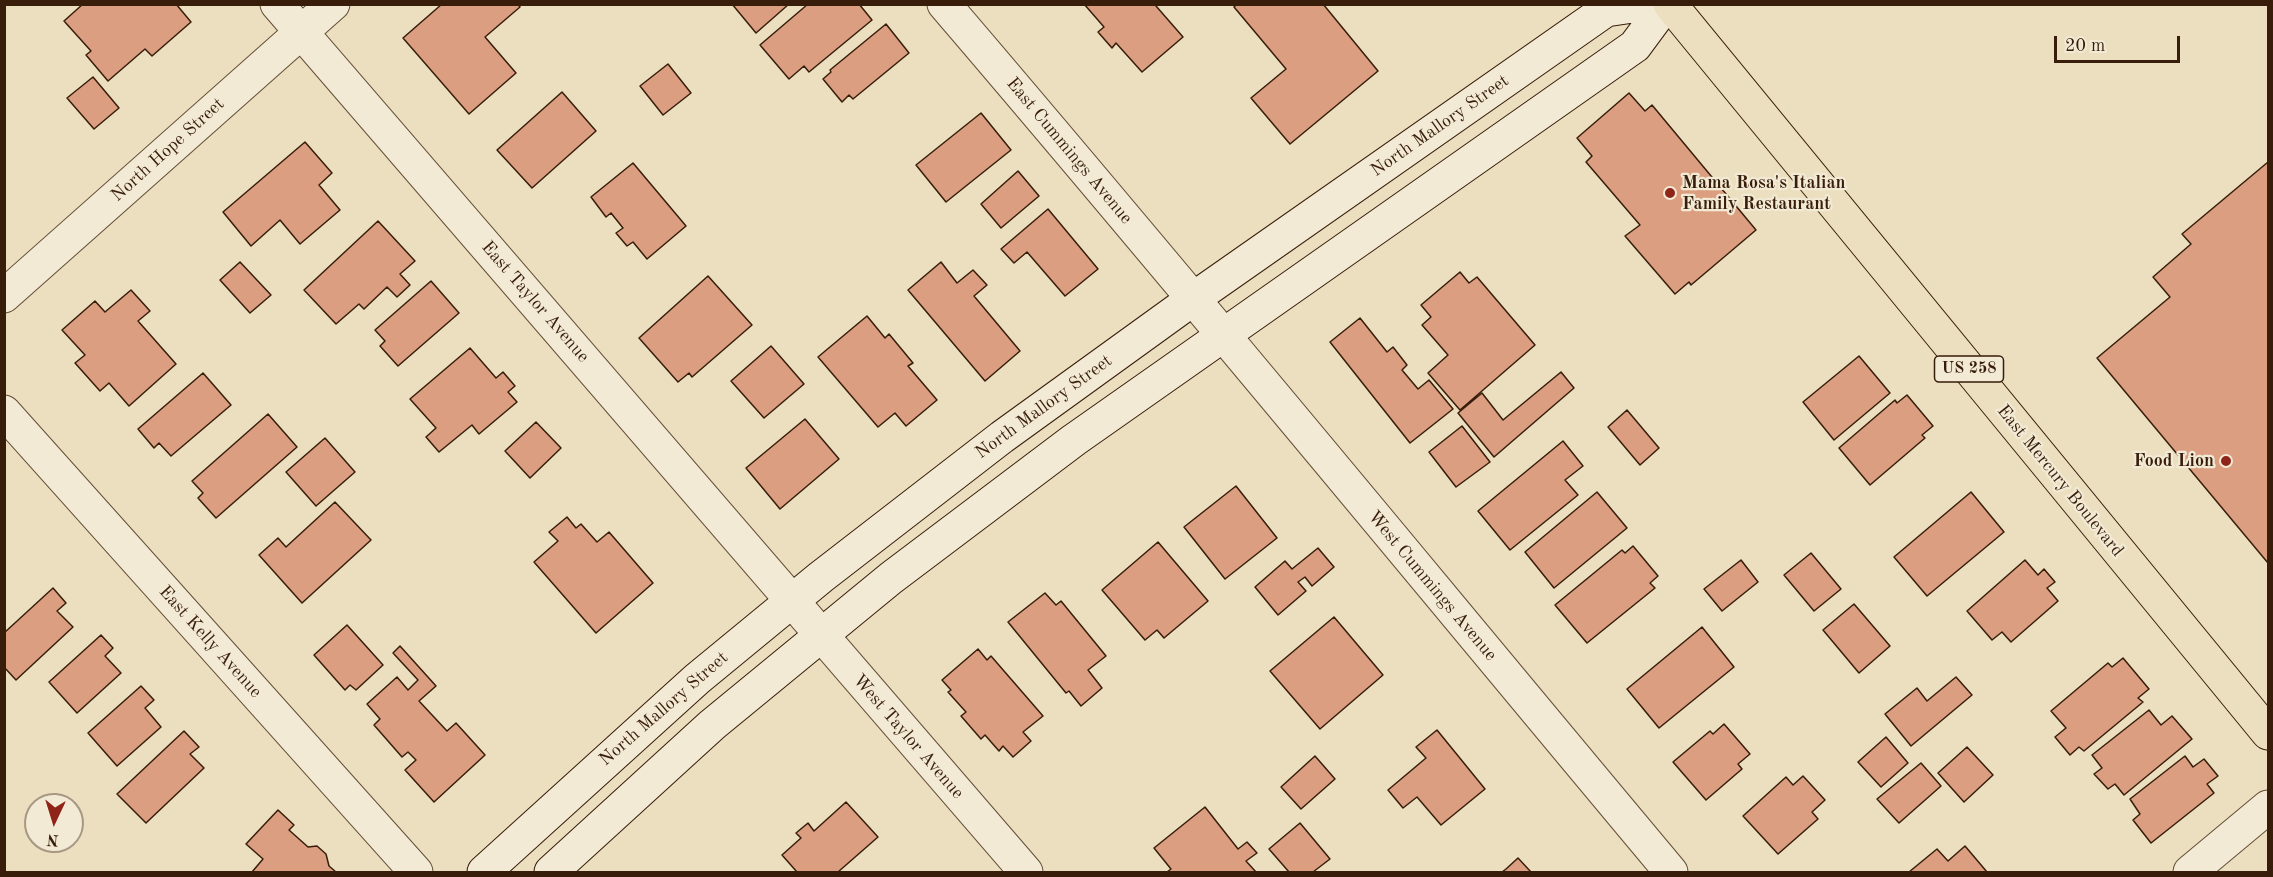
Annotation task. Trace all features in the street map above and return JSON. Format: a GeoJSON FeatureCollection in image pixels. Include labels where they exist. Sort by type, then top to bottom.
{"type":"FeatureCollection","features":[{"type":"Feature","properties":{"kind":"main road","name":"East Mercury Boulevard"},"geometry":{"type":"LineString","coordinates":[[1671,4],[2268,733]]}},
{"type":"Feature","properties":{"kind":"street","name":"East Taylor Avenue"},"geometry":{"type":"LineString","coordinates":[[278,4],[792,600]]}},
{"type":"Feature","properties":{"kind":"street","name":"North Hope Street"},"geometry":{"type":"LineString","coordinates":[[4,296],[333,4]]}},
{"type":"Feature","properties":{"kind":"street","name":"East Cummings Avenue"},"geometry":{"type":"LineString","coordinates":[[944,4],[1111,199],[1193,299]]}},
{"type":"Feature","properties":{"kind":"street","name":"North Mallory Street"},"geometry":{"type":"LineString","coordinates":[[484,873],[697,679],[792,600],[1002,437],[1193,299],[1606,10],[1646,4]]}},
{"type":"Feature","properties":{"kind":"street"},"geometry":{"type":"LineString","coordinates":[[551,873],[712,724],[900,571],[1074,440],[1635,46],[1666,4]]}},
{"type":"Feature","properties":{"kind":"street","name":"West Cummings Avenue"},"geometry":{"type":"LineString","coordinates":[[1193,299],[1671,873]]}},
{"type":"Feature","properties":{"kind":"street","name":"East Kelly Avenue"},"geometry":{"type":"LineString","coordinates":[[4,412],[416,873]]}},
{"type":"Feature","properties":{"kind":"street","name":"West Taylor Avenue"},"geometry":{"type":"LineString","coordinates":[[792,600],[1026,873]]}},
{"type":"Feature","properties":{"kind":"street"},"geometry":{"type":"LineString","coordinates":[[2190,873],[2268,807]]}},
{"type":"Feature","properties":{"kind":"building"},"geometry":{"type":"Polygon","coordinates":[[[83,4],[176,4],[191,22],[152,56],[145,49],[108,81],[86,55],[91,51],[64,21],[83,4]]]}},
{"type":"Feature","properties":{"kind":"building"},"geometry":{"type":"Polygon","coordinates":[[[442,4],[518,4],[520,7],[485,37],[516,73],[469,114],[403,38],[442,4]]]}},
{"type":"Feature","properties":{"kind":"building"},"geometry":{"type":"Polygon","coordinates":[[[732,4],[789,4],[756,33],[732,4]]]}},
{"type":"Feature","properties":{"kind":"building"},"geometry":{"type":"Polygon","coordinates":[[[808,4],[859,4],[872,20],[809,72],[804,66],[789,79],[760,45],[808,4]]]}},
{"type":"Feature","properties":{"kind":"building"},"geometry":{"type":"Polygon","coordinates":[[[1084,4],[1157,4],[1156,6],[1183,37],[1142,72],[1116,43],[1112,48],[1098,32],[1104,27],[1084,4]]]}},
{"type":"Feature","properties":{"kind":"building"},"geometry":{"type":"Polygon","coordinates":[[[1237,4],[1323,4],[1378,71],[1290,144],[1251,98],[1286,69],[1234,7],[1237,4]]]}},
{"type":"Feature","properties":{"kind":"building"},"geometry":{"type":"Polygon","coordinates":[[[886,24],[909,53],[853,99],[849,95],[842,102],[823,79],[831,72],[830,70],[886,24]]]}},
{"type":"Feature","properties":{"kind":"building"},"geometry":{"type":"Polygon","coordinates":[[[668,64],[691,93],[663,115],[640,86],[668,64]]]}},
{"type":"Feature","properties":{"kind":"building"},"geometry":{"type":"Polygon","coordinates":[[[93,77],[119,108],[94,129],[67,98],[93,77]]]}},
{"type":"Feature","properties":{"kind":"building"},"geometry":{"type":"Polygon","coordinates":[[[562,92],[596,131],[532,188],[497,150],[562,92]]]}},
{"type":"Feature","properties":{"kind":"building","name":"Mama Rosa's Italian Family Restaurant"},"geometry":{"type":"Polygon","coordinates":[[[1629,93],[1645,111],[1652,105],[1756,230],[1691,285],[1689,282],[1675,294],[1625,236],[1640,225],[1586,162],[1592,156],[1577,138],[1629,93]]]}},
{"type":"Feature","properties":{"kind":"building"},"geometry":{"type":"Polygon","coordinates":[[[981,113],[1011,150],[946,202],[916,165],[981,113]]]}},
{"type":"Feature","properties":{"kind":"building"},"geometry":{"type":"Polygon","coordinates":[[[305,142],[332,173],[319,185],[340,210],[300,244],[280,220],[251,246],[223,212],[305,142]]]}},
{"type":"Feature","properties":{"kind":"building","name":"Food Lion"},"geometry":{"type":"Polygon","coordinates":[[[2268,162],[2268,563],[2097,358],[2170,297],[2153,277],[2191,244],[2182,234],[2268,162]]]}},
{"type":"Feature","properties":{"kind":"building"},"geometry":{"type":"Polygon","coordinates":[[[633,163],[686,226],[647,259],[633,242],[627,246],[616,233],[623,228],[611,213],[606,217],[591,197],[633,163]]]}},
{"type":"Feature","properties":{"kind":"building"},"geometry":{"type":"Polygon","coordinates":[[[1018,171],[1039,196],[1001,228],[981,204],[1018,171]]]}},
{"type":"Feature","properties":{"kind":"building"},"geometry":{"type":"Polygon","coordinates":[[[1048,209],[1098,269],[1065,296],[1027,252],[1014,263],[1001,249],[1048,209]]]}},
{"type":"Feature","properties":{"kind":"building"},"geometry":{"type":"Polygon","coordinates":[[[378,221],[415,261],[400,274],[410,285],[397,297],[387,287],[364,309],[359,304],[336,324],[304,290],[378,221]]]}},
{"type":"Feature","properties":{"kind":"building"},"geometry":{"type":"Polygon","coordinates":[[[240,262],[271,295],[250,313],[220,280],[240,262]]]}},
{"type":"Feature","properties":{"kind":"building"},"geometry":{"type":"Polygon","coordinates":[[[941,262],[957,283],[973,270],[987,285],[974,296],[1020,351],[985,381],[908,290],[941,262]]]}},
{"type":"Feature","properties":{"kind":"building"},"geometry":{"type":"Polygon","coordinates":[[[1460,272],[1469,283],[1477,277],[1535,345],[1460,410],[1428,373],[1448,355],[1422,325],[1431,317],[1421,305],[1460,272]]]}},
{"type":"Feature","properties":{"kind":"building"},"geometry":{"type":"Polygon","coordinates":[[[708,276],[752,325],[692,377],[689,373],[678,382],[639,338],[708,276]]]}},
{"type":"Feature","properties":{"kind":"building"},"geometry":{"type":"Polygon","coordinates":[[[431,281],[459,313],[398,366],[380,346],[385,341],[375,330],[431,281]]]}},
{"type":"Feature","properties":{"kind":"building"},"geometry":{"type":"Polygon","coordinates":[[[131,290],[150,311],[138,321],[176,364],[129,406],[109,383],[100,391],[75,363],[85,355],[62,330],[95,301],[105,312],[131,290]]]}},
{"type":"Feature","properties":{"kind":"building"},"geometry":{"type":"Polygon","coordinates":[[[867,316],[885,338],[889,334],[913,363],[908,366],[937,400],[906,426],[895,413],[878,427],[818,357],[867,316]]]}},
{"type":"Feature","properties":{"kind":"building"},"geometry":{"type":"Polygon","coordinates":[[[1360,318],[1387,352],[1393,347],[1407,365],[1402,370],[1418,389],[1429,380],[1453,409],[1410,443],[1330,342],[1360,318]]]}},
{"type":"Feature","properties":{"kind":"building"},"geometry":{"type":"Polygon","coordinates":[[[771,346],[804,384],[764,418],[731,381],[771,346]]]}},
{"type":"Feature","properties":{"kind":"building"},"geometry":{"type":"Polygon","coordinates":[[[470,348],[496,378],[503,372],[515,386],[508,392],[517,402],[479,434],[472,425],[439,452],[426,437],[436,428],[410,399],[470,348]]]}},
{"type":"Feature","properties":{"kind":"building"},"geometry":{"type":"Polygon","coordinates":[[[1859,356],[1890,393],[1834,440],[1803,402],[1859,356]]]}},
{"type":"Feature","properties":{"kind":"building"},"geometry":{"type":"Polygon","coordinates":[[[1561,372],[1574,388],[1494,457],[1458,413],[1482,393],[1503,420],[1561,372]]]}},
{"type":"Feature","properties":{"kind":"building"},"geometry":{"type":"Polygon","coordinates":[[[203,373],[231,405],[171,456],[159,443],[154,448],[138,429],[203,373]]]}},
{"type":"Feature","properties":{"kind":"building"},"geometry":{"type":"Polygon","coordinates":[[[1907,395],[1933,426],[1922,435],[1925,438],[1870,485],[1839,448],[1895,400],[1897,403],[1907,395]]]}},
{"type":"Feature","properties":{"kind":"building"},"geometry":{"type":"Polygon","coordinates":[[[1627,410],[1659,448],[1640,465],[1608,427],[1627,410]]]}},
{"type":"Feature","properties":{"kind":"building"},"geometry":{"type":"Polygon","coordinates":[[[268,414],[297,447],[216,518],[198,498],[203,493],[192,481],[268,414]]]}},
{"type":"Feature","properties":{"kind":"building"},"geometry":{"type":"Polygon","coordinates":[[[805,419],[839,459],[780,509],[746,468],[805,419]]]}},
{"type":"Feature","properties":{"kind":"building"},"geometry":{"type":"Polygon","coordinates":[[[536,422],[561,448],[530,478],[505,451],[536,422]]]}},
{"type":"Feature","properties":{"kind":"building"},"geometry":{"type":"Polygon","coordinates":[[[1462,426],[1490,462],[1456,487],[1429,452],[1462,426]]]}},
{"type":"Feature","properties":{"kind":"building"},"geometry":{"type":"Polygon","coordinates":[[[325,438],[355,472],[316,506],[286,472],[325,438]]]}},
{"type":"Feature","properties":{"kind":"building"},"geometry":{"type":"Polygon","coordinates":[[[1563,441],[1583,466],[1565,480],[1578,495],[1510,550],[1478,511],[1563,441]]]}},
{"type":"Feature","properties":{"kind":"building"},"geometry":{"type":"Polygon","coordinates":[[[1236,486],[1277,538],[1225,579],[1184,527],[1236,486]]]}},
{"type":"Feature","properties":{"kind":"building"},"geometry":{"type":"Polygon","coordinates":[[[1597,492],[1627,528],[1554,588],[1525,552],[1597,492]]]}},
{"type":"Feature","properties":{"kind":"building"},"geometry":{"type":"Polygon","coordinates":[[[1971,492],[2004,532],[1927,596],[1894,557],[1971,492]]]}},
{"type":"Feature","properties":{"kind":"building"},"geometry":{"type":"Polygon","coordinates":[[[335,502],[371,540],[302,603],[259,555],[278,538],[286,547],[335,502]]]}},
{"type":"Feature","properties":{"kind":"building"},"geometry":{"type":"Polygon","coordinates":[[[567,517],[576,528],[581,524],[597,542],[609,532],[653,583],[596,633],[534,562],[558,541],[549,532],[567,517]]]}},
{"type":"Feature","properties":{"kind":"building"},"geometry":{"type":"Polygon","coordinates":[[[1158,542],[1208,601],[1164,638],[1157,630],[1145,640],[1102,590],[1158,542]]]}},
{"type":"Feature","properties":{"kind":"building"},"geometry":{"type":"Polygon","coordinates":[[[1633,546],[1658,576],[1650,583],[1655,588],[1587,643],[1555,605],[1622,550],[1625,553],[1633,546]]]}},
{"type":"Feature","properties":{"kind":"building"},"geometry":{"type":"Polygon","coordinates":[[[1318,548],[1334,567],[1312,586],[1305,577],[1298,582],[1306,591],[1278,615],[1255,587],[1285,561],[1292,569],[1318,548]]]}},
{"type":"Feature","properties":{"kind":"building"},"geometry":{"type":"Polygon","coordinates":[[[1811,553],[1841,589],[1814,611],[1784,575],[1811,553]]]}},
{"type":"Feature","properties":{"kind":"building"},"geometry":{"type":"Polygon","coordinates":[[[1741,560],[1758,582],[1722,611],[1704,589],[1741,560]]]}},
{"type":"Feature","properties":{"kind":"building"},"geometry":{"type":"Polygon","coordinates":[[[2025,560],[2038,575],[2044,569],[2055,582],[2047,588],[2058,601],[2011,642],[2002,632],[1992,640],[1967,611],[2025,560]]]}},
{"type":"Feature","properties":{"kind":"building"},"geometry":{"type":"Polygon","coordinates":[[[53,588],[66,603],[57,611],[73,627],[16,680],[4,667],[4,633],[53,588]]]}},
{"type":"Feature","properties":{"kind":"building"},"geometry":{"type":"Polygon","coordinates":[[[1045,593],[1056,605],[1061,601],[1106,656],[1088,670],[1102,688],[1081,706],[1069,691],[1066,693],[1008,622],[1045,593]]]}},
{"type":"Feature","properties":{"kind":"building"},"geometry":{"type":"Polygon","coordinates":[[[1854,604],[1890,646],[1859,673],[1823,630],[1854,604]]]}},
{"type":"Feature","properties":{"kind":"building"},"geometry":{"type":"Polygon","coordinates":[[[1334,617],[1383,675],[1320,729],[1270,671],[1334,617]]]}},
{"type":"Feature","properties":{"kind":"building"},"geometry":{"type":"Polygon","coordinates":[[[347,625],[383,665],[356,690],[350,685],[345,690],[314,655],[347,625]]]}},
{"type":"Feature","properties":{"kind":"building"},"geometry":{"type":"Polygon","coordinates":[[[1702,627],[1734,667],[1659,728],[1627,689],[1702,627]]]}},
{"type":"Feature","properties":{"kind":"building"},"geometry":{"type":"Polygon","coordinates":[[[101,635],[113,648],[105,656],[121,673],[77,713],[49,682],[101,635]]]}},
{"type":"Feature","properties":{"kind":"building"},"geometry":{"type":"Polygon","coordinates":[[[400,646],[436,686],[419,701],[447,731],[456,723],[485,755],[434,802],[405,770],[416,760],[408,752],[402,757],[374,725],[380,719],[367,704],[397,677],[408,690],[418,680],[393,653],[400,646]]]}},
{"type":"Feature","properties":{"kind":"building"},"geometry":{"type":"Polygon","coordinates":[[[978,649],[987,660],[991,656],[1043,716],[1023,732],[1031,741],[1013,757],[1003,746],[999,751],[985,735],[981,739],[961,716],[966,712],[948,692],[951,690],[942,680],[978,649]]]}},
{"type":"Feature","properties":{"kind":"building"},"geometry":{"type":"Polygon","coordinates":[[[2123,658],[2149,689],[2138,698],[2143,702],[2084,751],[2079,747],[2070,755],[2055,737],[2066,728],[2051,711],[2108,663],[2112,667],[2123,658]]]}},
{"type":"Feature","properties":{"kind":"building"},"geometry":{"type":"Polygon","coordinates":[[[1956,677],[1972,695],[1911,746],[1885,714],[1917,688],[1927,701],[1956,677]]]}},
{"type":"Feature","properties":{"kind":"building"},"geometry":{"type":"Polygon","coordinates":[[[141,686],[154,700],[145,708],[161,727],[117,766],[88,733],[141,686]]]}},
{"type":"Feature","properties":{"kind":"building"},"geometry":{"type":"Polygon","coordinates":[[[2149,710],[2161,725],[2172,716],[2192,739],[2124,795],[2115,784],[2108,789],[2094,774],[2102,768],[2092,755],[2149,710]]]}},
{"type":"Feature","properties":{"kind":"building"},"geometry":{"type":"Polygon","coordinates":[[[1724,724],[1750,754],[1738,764],[1742,769],[1706,800],[1673,762],[1710,731],[1713,734],[1724,724]]]}},
{"type":"Feature","properties":{"kind":"building"},"geometry":{"type":"Polygon","coordinates":[[[1437,730],[1485,789],[1441,825],[1417,797],[1403,808],[1388,790],[1426,758],[1416,747],[1437,730]]]}},
{"type":"Feature","properties":{"kind":"building"},"geometry":{"type":"Polygon","coordinates":[[[184,731],[199,747],[190,754],[204,768],[146,823],[117,794],[184,731]]]}},
{"type":"Feature","properties":{"kind":"building"},"geometry":{"type":"Polygon","coordinates":[[[1886,737],[1908,763],[1881,787],[1858,762],[1886,737]]]}},
{"type":"Feature","properties":{"kind":"building"},"geometry":{"type":"Polygon","coordinates":[[[1967,747],[1993,775],[1964,802],[1938,773],[1967,747]]]}},
{"type":"Feature","properties":{"kind":"building"},"geometry":{"type":"Polygon","coordinates":[[[1315,756],[1335,779],[1301,809],[1281,787],[1315,756]]]}},
{"type":"Feature","properties":{"kind":"building"},"geometry":{"type":"Polygon","coordinates":[[[2185,756],[2193,767],[2204,759],[2218,776],[2207,784],[2214,793],[2151,843],[2133,820],[2140,814],[2130,799],[2185,756]]]}},
{"type":"Feature","properties":{"kind":"building"},"geometry":{"type":"Polygon","coordinates":[[[1921,763],[1941,786],[1899,823],[1877,799],[1921,763]]]}},
{"type":"Feature","properties":{"kind":"building"},"geometry":{"type":"Polygon","coordinates":[[[1803,776],[1825,800],[1812,812],[1818,819],[1778,854],[1743,816],[1786,777],[1793,785],[1803,776]]]}},
{"type":"Feature","properties":{"kind":"building"},"geometry":{"type":"Polygon","coordinates":[[[846,802],[878,837],[838,872],[797,872],[782,855],[801,838],[796,833],[808,823],[814,831],[846,802]]]}},
{"type":"Feature","properties":{"kind":"building"},"geometry":{"type":"Polygon","coordinates":[[[1205,807],[1238,849],[1247,842],[1257,853],[1246,861],[1256,872],[1167,872],[1171,869],[1154,848],[1205,807]]]}},
{"type":"Feature","properties":{"kind":"building"},"geometry":{"type":"Polygon","coordinates":[[[278,810],[294,825],[289,830],[308,847],[317,846],[326,854],[329,866],[336,872],[252,872],[263,859],[246,844],[278,810]]]}},
{"type":"Feature","properties":{"kind":"building"},"geometry":{"type":"Polygon","coordinates":[[[1300,823],[1330,859],[1313,872],[1289,872],[1269,849],[1300,823]]]}},
{"type":"Feature","properties":{"kind":"building"},"geometry":{"type":"Polygon","coordinates":[[[1965,846],[1987,872],[1909,872],[1937,849],[1948,861],[1965,846]]]}},
{"type":"Feature","properties":{"kind":"building"},"geometry":{"type":"Polygon","coordinates":[[[1518,858],[1531,872],[1502,872],[1506,869],[1518,858]]]}},
{"type":"Feature","properties":{"kind":"place","name":"Mama Rosa's Italian Family Restaurant"},"geometry":{"type":"Point","coordinates":[1670,193]}},
{"type":"Feature","properties":{"kind":"place","name":"Food Lion"},"geometry":{"type":"Point","coordinates":[2226,461]}}]}
